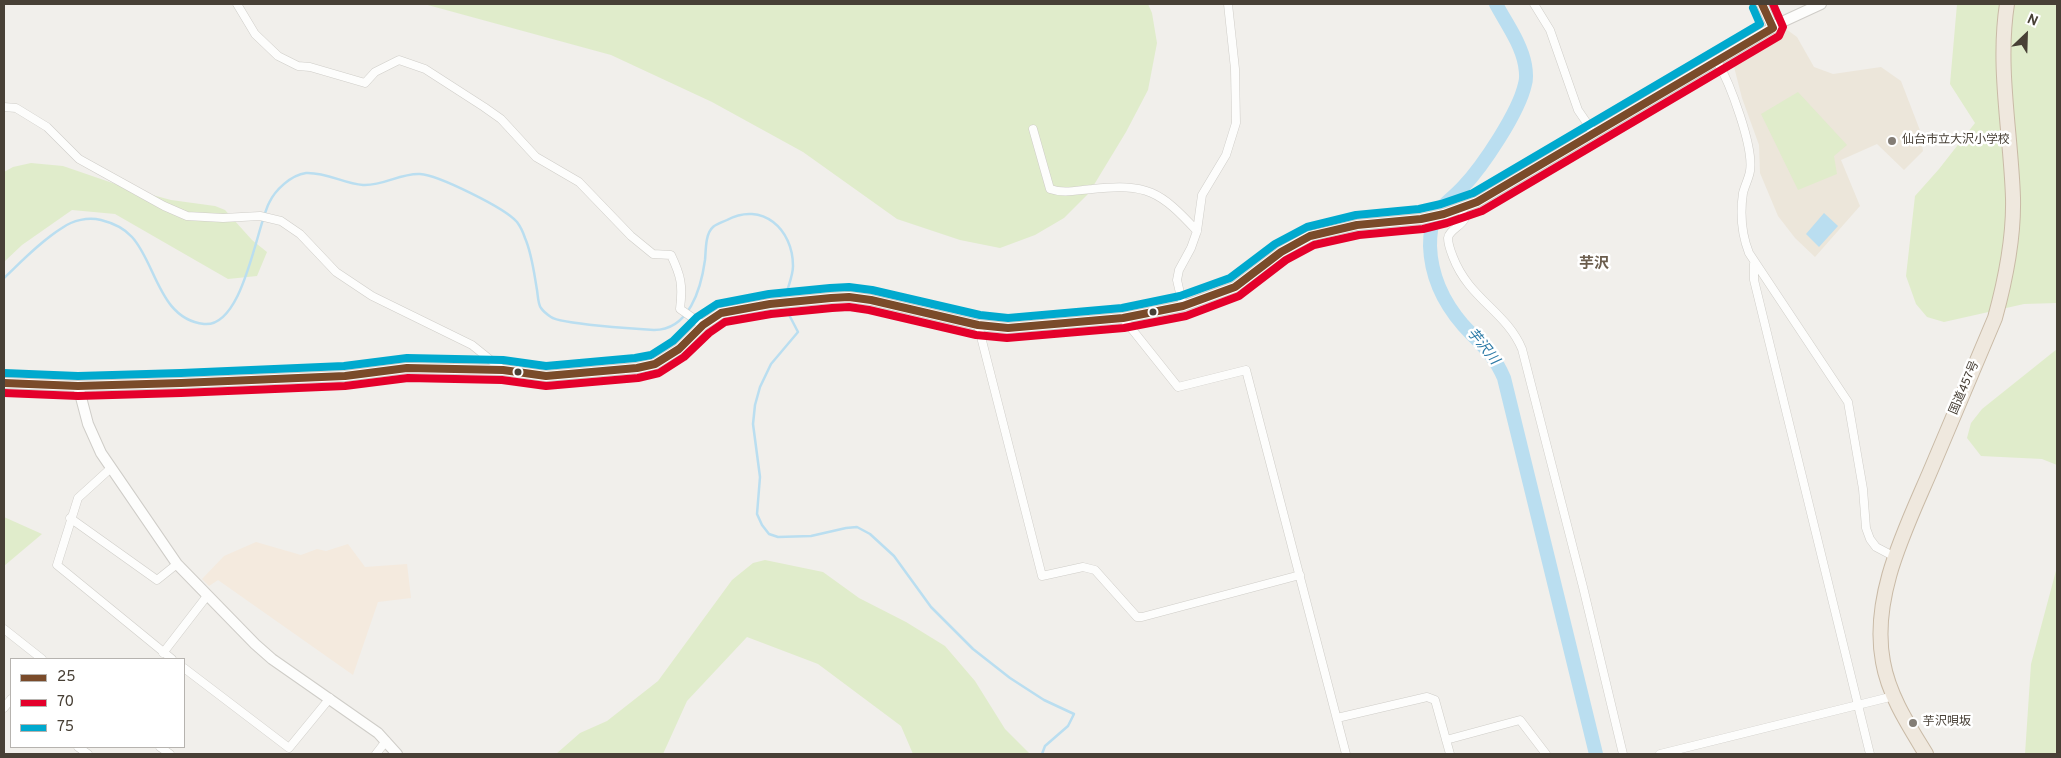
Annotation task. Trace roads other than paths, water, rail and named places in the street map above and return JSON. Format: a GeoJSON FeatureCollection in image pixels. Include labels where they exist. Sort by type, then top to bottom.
{"type":"FeatureCollection","features":[{"type":"Feature","properties":{"kind":"highway","name":"国道457号"},"geometry":{"type":"LineString","coordinates":[[1926,754],[1894,696],[1883,663],[1880,640],[1881,614],[1895,557],[1995,318],[2005,283],[2011,245],[2013,199],[2004,55],[2007,4]]}},
{"type":"Feature","properties":{"kind":"street"},"geometry":{"type":"LineString","coordinates":[[237,4],[255,34],[278,56],[298,66],[310,67],[365,83],[375,72],[399,60],[425,69],[484,107],[501,119],[536,157],[580,182],[631,236],[652,254],[670,255],[680,273],[682,288],[680,309],[699,322]]}},
{"type":"Feature","properties":{"kind":"street"},"geometry":{"type":"LineString","coordinates":[[1183,306],[1177,280],[1182,262],[1191,248],[1197,230],[1202,195],[1226,155],[1236,123],[1236,69],[1228,4]]}},
{"type":"Feature","properties":{"kind":"street"},"geometry":{"type":"LineString","coordinates":[[1534,4],[1550,30],[1578,110],[1593,132]]}},
{"type":"Feature","properties":{"kind":"street"},"geometry":{"type":"LineString","coordinates":[[1762,4],[1773,28]]}},
{"type":"Feature","properties":{"kind":"street"},"geometry":{"type":"LineString","coordinates":[[4,383],[78,386],[345,376],[407,368],[503,370],[546,376],[637,368],[655,364],[679,349],[699,322],[721,313],[779,303],[849,297],[978,325],[1008,328],[1123,318],[1183,306],[1235,287],[1281,252],[1310,236],[1357,225],[1424,218],[1462,209],[1499,190],[1593,132],[1773,28],[1821,4]]}},
{"type":"Feature","properties":{"kind":"street"},"geometry":{"type":"LineString","coordinates":[[1717,61],[1724,73],[1749,146],[1750,170],[1743,193],[1742,228],[1744,240],[1754,264],[1848,402],[1863,489],[1866,528],[1870,539],[1876,547],[1895,557]]}},
{"type":"Feature","properties":{"kind":"street"},"geometry":{"type":"LineString","coordinates":[[4,107],[16,108],[46,128],[79,159],[164,206],[187,216],[223,218],[265,217],[280,221],[300,234],[336,272],[372,296],[472,345],[503,370]]}},
{"type":"Feature","properties":{"kind":"street"},"geometry":{"type":"LineString","coordinates":[[1033,129],[1050,189],[1063,192],[1098,188],[1144,188],[1157,194],[1172,205],[1197,230]]}},
{"type":"Feature","properties":{"kind":"street"},"geometry":{"type":"LineString","coordinates":[[1462,209],[1465,218],[1464,222],[1448,238],[1452,254],[1463,278],[1515,334],[1522,349],[1623,754]]}},
{"type":"Feature","properties":{"kind":"street"},"geometry":{"type":"LineString","coordinates":[[1754,264],[1754,280],[1870,754]]}},
{"type":"Feature","properties":{"kind":"street"},"geometry":{"type":"LineString","coordinates":[[1123,318],[1178,387],[1246,370],[1346,754]]}},
{"type":"Feature","properties":{"kind":"street"},"geometry":{"type":"LineString","coordinates":[[978,325],[1042,576],[1083,567],[1096,570],[1137,616],[1142,617],[1300,575]]}},
{"type":"Feature","properties":{"kind":"street"},"geometry":{"type":"LineString","coordinates":[[78,386],[88,424],[111,468],[177,564],[272,660],[330,698],[378,733],[397,754]]}},
{"type":"Feature","properties":{"kind":"street"},"geometry":{"type":"LineString","coordinates":[[111,468],[78,498],[70,518],[57,564],[171,658]]}},
{"type":"Feature","properties":{"kind":"street"},"geometry":{"type":"LineString","coordinates":[[70,518],[156,580],[177,564]]}},
{"type":"Feature","properties":{"kind":"street"},"geometry":{"type":"LineString","coordinates":[[163,652],[207,596]]}},
{"type":"Feature","properties":{"kind":"street"},"geometry":{"type":"LineString","coordinates":[[4,629],[40,658]]}},
{"type":"Feature","properties":{"kind":"street"},"geometry":{"type":"LineString","coordinates":[[185,669],[289,748],[330,698]]}},
{"type":"Feature","properties":{"kind":"street"},"geometry":{"type":"LineString","coordinates":[[1660,754],[1894,696]]}},
{"type":"Feature","properties":{"kind":"street"},"geometry":{"type":"LineString","coordinates":[[1337,718],[1431,697],[1435,700],[1450,754]]}},
{"type":"Feature","properties":{"kind":"street"},"geometry":{"type":"LineString","coordinates":[[1446,740],[1520,720],[1546,754]]}},
{"type":"Feature","properties":{"kind":"street"},"geometry":{"type":"LineString","coordinates":[[376,754],[386,741]]}},
{"type":"Feature","properties":{"kind":"water"},"geometry":{"type":"Polygon","coordinates":[[[1824,213],[1838,226],[1819,247],[1806,234],[1824,213]]]}},
{"type":"Feature","properties":{"kind":"waterway","name":"芋沢川"},"geometry":{"type":"LineString","coordinates":[[1496,4],[1520,49],[1525,65],[1526,82],[1516,109],[1490,153],[1463,187],[1438,211],[1432,224],[1431,257],[1436,278],[1450,308],[1491,355],[1504,378],[1596,754]]}},
{"type":"Feature","properties":{"kind":"waterway"},"geometry":{"type":"LineString","coordinates":[[4,278],[39,245],[66,225],[86,219],[101,220],[118,226],[132,237],[140,248],[160,288],[177,312],[189,320],[204,324],[217,321],[229,310],[238,294],[269,203],[279,188],[289,180],[300,174],[314,173],[349,183],[371,185],[406,175],[420,174],[441,180],[471,193],[517,222],[529,250],[540,306],[548,315],[557,320],[600,326],[654,330],[666,328],[676,323],[691,306],[696,295],[703,271],[706,243],[710,230],[714,226],[740,215],[752,214],[763,216],[773,222],[788,241],[792,253],[793,266],[785,299]]}},
{"type":"Feature","properties":{"kind":"waterway"},"geometry":{"type":"LineString","coordinates":[[784,305],[798,332],[771,364],[760,387],[755,405],[753,424],[760,477],[757,514],[762,525],[769,534],[778,537],[811,536],[857,527],[870,534],[894,556],[931,607],[973,649],[1010,678],[1044,700],[1074,714],[1068,726],[1045,746],[1042,754]]}},
{"type":"Feature","properties":{"kind":"place","name":"仙台市立大沢小学校"},"geometry":{"type":"Point","coordinates":[1892,141]}},
{"type":"Feature","properties":{"kind":"place","name":"芋沢唄坂"},"geometry":{"type":"Point","coordinates":[1913,723]}},
{"type":"Feature","properties":{"kind":"district","name":"芋沢"},"geometry":{"type":"Point","coordinates":[1594,265]}}]}
